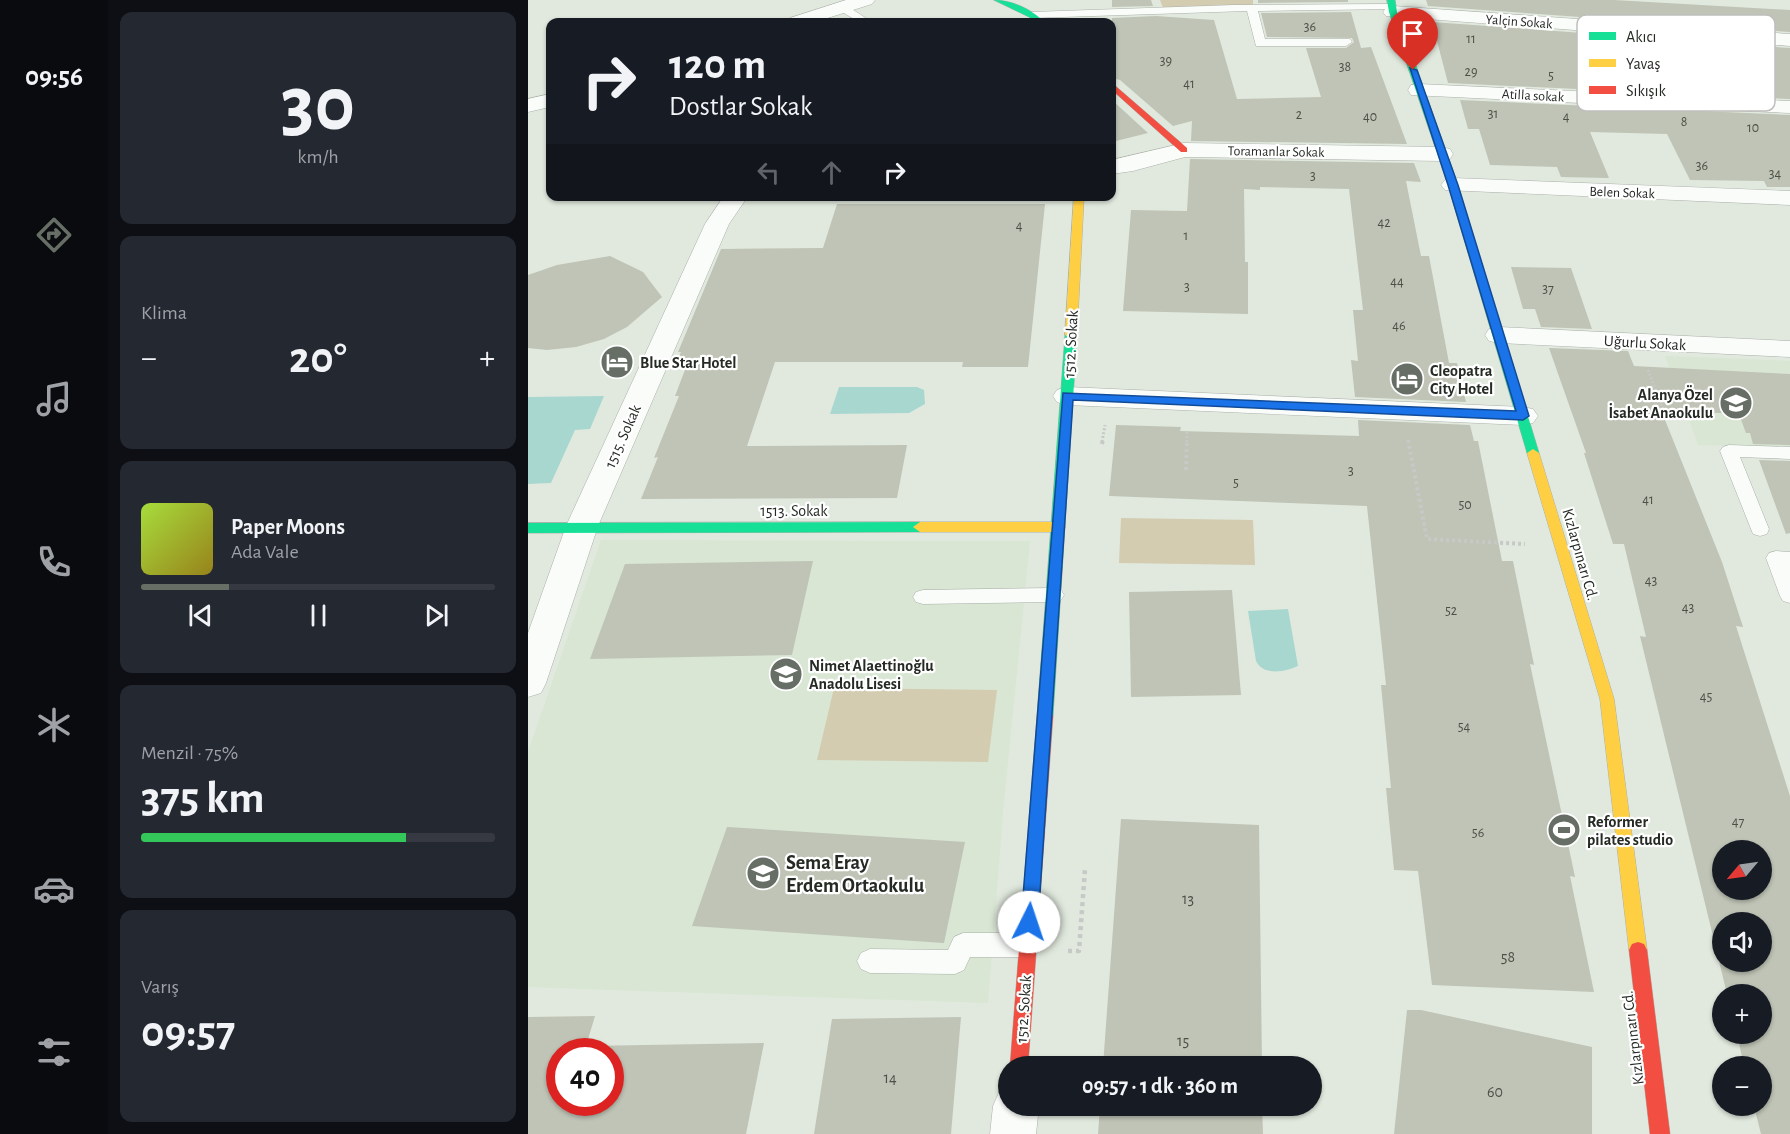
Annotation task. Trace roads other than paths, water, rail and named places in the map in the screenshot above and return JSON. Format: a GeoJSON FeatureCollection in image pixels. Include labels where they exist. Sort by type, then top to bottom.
{"type":"FeatureCollection","features":[{"type":"Feature","properties":{"kind":"street"},"geometry":{"type":"LineString","coordinates":[[810,18],[865,0]]}},
{"type":"Feature","properties":{"kind":"street"},"geometry":{"type":"LineString","coordinates":[[998,0],[1034,18]]}},
{"type":"Feature","properties":{"kind":"street","name":"Yalçin Sokak"},"geometry":{"type":"LineString","coordinates":[[1392,7],[1577,22]]}},
{"type":"Feature","properties":{"kind":"street","name":"Kızlarpınarı Cd."},"geometry":{"type":"LineString","coordinates":[[1392,7],[1453,185],[1607,699],[1660,1134]]}},
{"type":"Feature","properties":{"kind":"street","name":"Yalçin Sokak"},"geometry":{"type":"LineString","coordinates":[[1775,39],[1790,40]]}},
{"type":"Feature","properties":{"kind":"street"},"geometry":{"type":"LineString","coordinates":[[1116,90],[1184,150]]}},
{"type":"Feature","properties":{"kind":"street","name":"Atilla sokak"},"geometry":{"type":"LineString","coordinates":[[1419,90],[1577,97]]}},
{"type":"Feature","properties":{"kind":"street"},"geometry":{"type":"LineString","coordinates":[[528,106],[546,100]]}},
{"type":"Feature","properties":{"kind":"street","name":"Atilla sokak"},"geometry":{"type":"LineString","coordinates":[[1775,106],[1790,107]]}},
{"type":"Feature","properties":{"kind":"street","name":"Toramanlar Sokak"},"geometry":{"type":"LineString","coordinates":[[1116,166],[1184,150],[1442,154]]}},
{"type":"Feature","properties":{"kind":"street","name":"Belen Sokak"},"geometry":{"type":"LineString","coordinates":[[1453,185],[1790,198]]}},
{"type":"Feature","properties":{"kind":"street","name":"1515. Sokak"},"geometry":{"type":"LineString","coordinates":[[528,683],[582,526],[717,224],[733,201]]}},
{"type":"Feature","properties":{"kind":"street","name":"1512. Sokak"},"geometry":{"type":"LineString","coordinates":[[1019,1056],[1059,527],[1079,201]]}},
{"type":"Feature","properties":{"kind":"street","name":"Uğurlu Sokak"},"geometry":{"type":"LineString","coordinates":[[1499,335],[1790,349]]}},
{"type":"Feature","properties":{"kind":"street"},"geometry":{"type":"LineString","coordinates":[[1067,396],[1523,416]]}},
{"type":"Feature","properties":{"kind":"street","name":"1513. Sokak"},"geometry":{"type":"LineString","coordinates":[[528,528],[582,526],[1059,527]]}},
{"type":"Feature","properties":{"kind":"street"},"geometry":{"type":"LineString","coordinates":[[1013,1134],[1015,1116]]}},
{"type":"Feature","properties":{"kind":"lane"},"geometry":{"type":"LineString","coordinates":[[1056,18],[1252,8],[1392,7]]}},
{"type":"Feature","properties":{"kind":"lane"},"geometry":{"type":"LineString","coordinates":[[843,8],[859,18]]}},
{"type":"Feature","properties":{"kind":"lane"},"geometry":{"type":"LineString","coordinates":[[1252,8],[1260,43],[1346,42]]}},
{"type":"Feature","properties":{"kind":"lane"},"geometry":{"type":"LineString","coordinates":[[1760,529],[1729,451],[1790,453]]}},
{"type":"Feature","properties":{"kind":"lane"},"geometry":{"type":"LineString","coordinates":[[1790,559],[1776,558],[1790,596]]}},
{"type":"Feature","properties":{"kind":"lane"},"geometry":{"type":"LineString","coordinates":[[923,597],[1054,595]]}},
{"type":"Feature","properties":{"kind":"lane"},"geometry":{"type":"LineString","coordinates":[[870,961],[956,962],[963,945],[1028,945]]}},
{"type":"Feature","properties":{"kind":"water"},"geometry":{"type":"Polygon","coordinates":[[[839,387],[917,387],[924,390],[925,404],[909,413],[830,414],[839,387]]]}},
{"type":"Feature","properties":{"kind":"water"},"geometry":{"type":"Polygon","coordinates":[[[604,396],[590,429],[575,430],[551,483],[528,484],[528,397],[604,396]]]}},
{"type":"Feature","properties":{"kind":"water"},"geometry":{"type":"Polygon","coordinates":[[[1288,609],[1298,666],[1287,670],[1269,671],[1259,666],[1256,661],[1248,611],[1288,609]]]}},
{"type":"Feature","properties":{"kind":"place","name":"Blue Star Hotel"},"geometry":{"type":"Point","coordinates":[617,362]}},
{"type":"Feature","properties":{"kind":"place","name":"Cleopatra City Hotel"},"geometry":{"type":"Point","coordinates":[1407,379]}},
{"type":"Feature","properties":{"kind":"place","name":"Alanya Özel İsabet Anaokulu"},"geometry":{"type":"Point","coordinates":[1736,403]}},
{"type":"Feature","properties":{"kind":"place","name":"Nimet Alaettinoğlu Anadolu Lisesi"},"geometry":{"type":"Point","coordinates":[786,674]}},
{"type":"Feature","properties":{"kind":"place","name":"Reformer pilates studio"},"geometry":{"type":"Point","coordinates":[1564,830]}},
{"type":"Feature","properties":{"kind":"place","name":"Sema Eray Erdem Ortaokulu"},"geometry":{"type":"Point","coordinates":[763,873]}}]}
